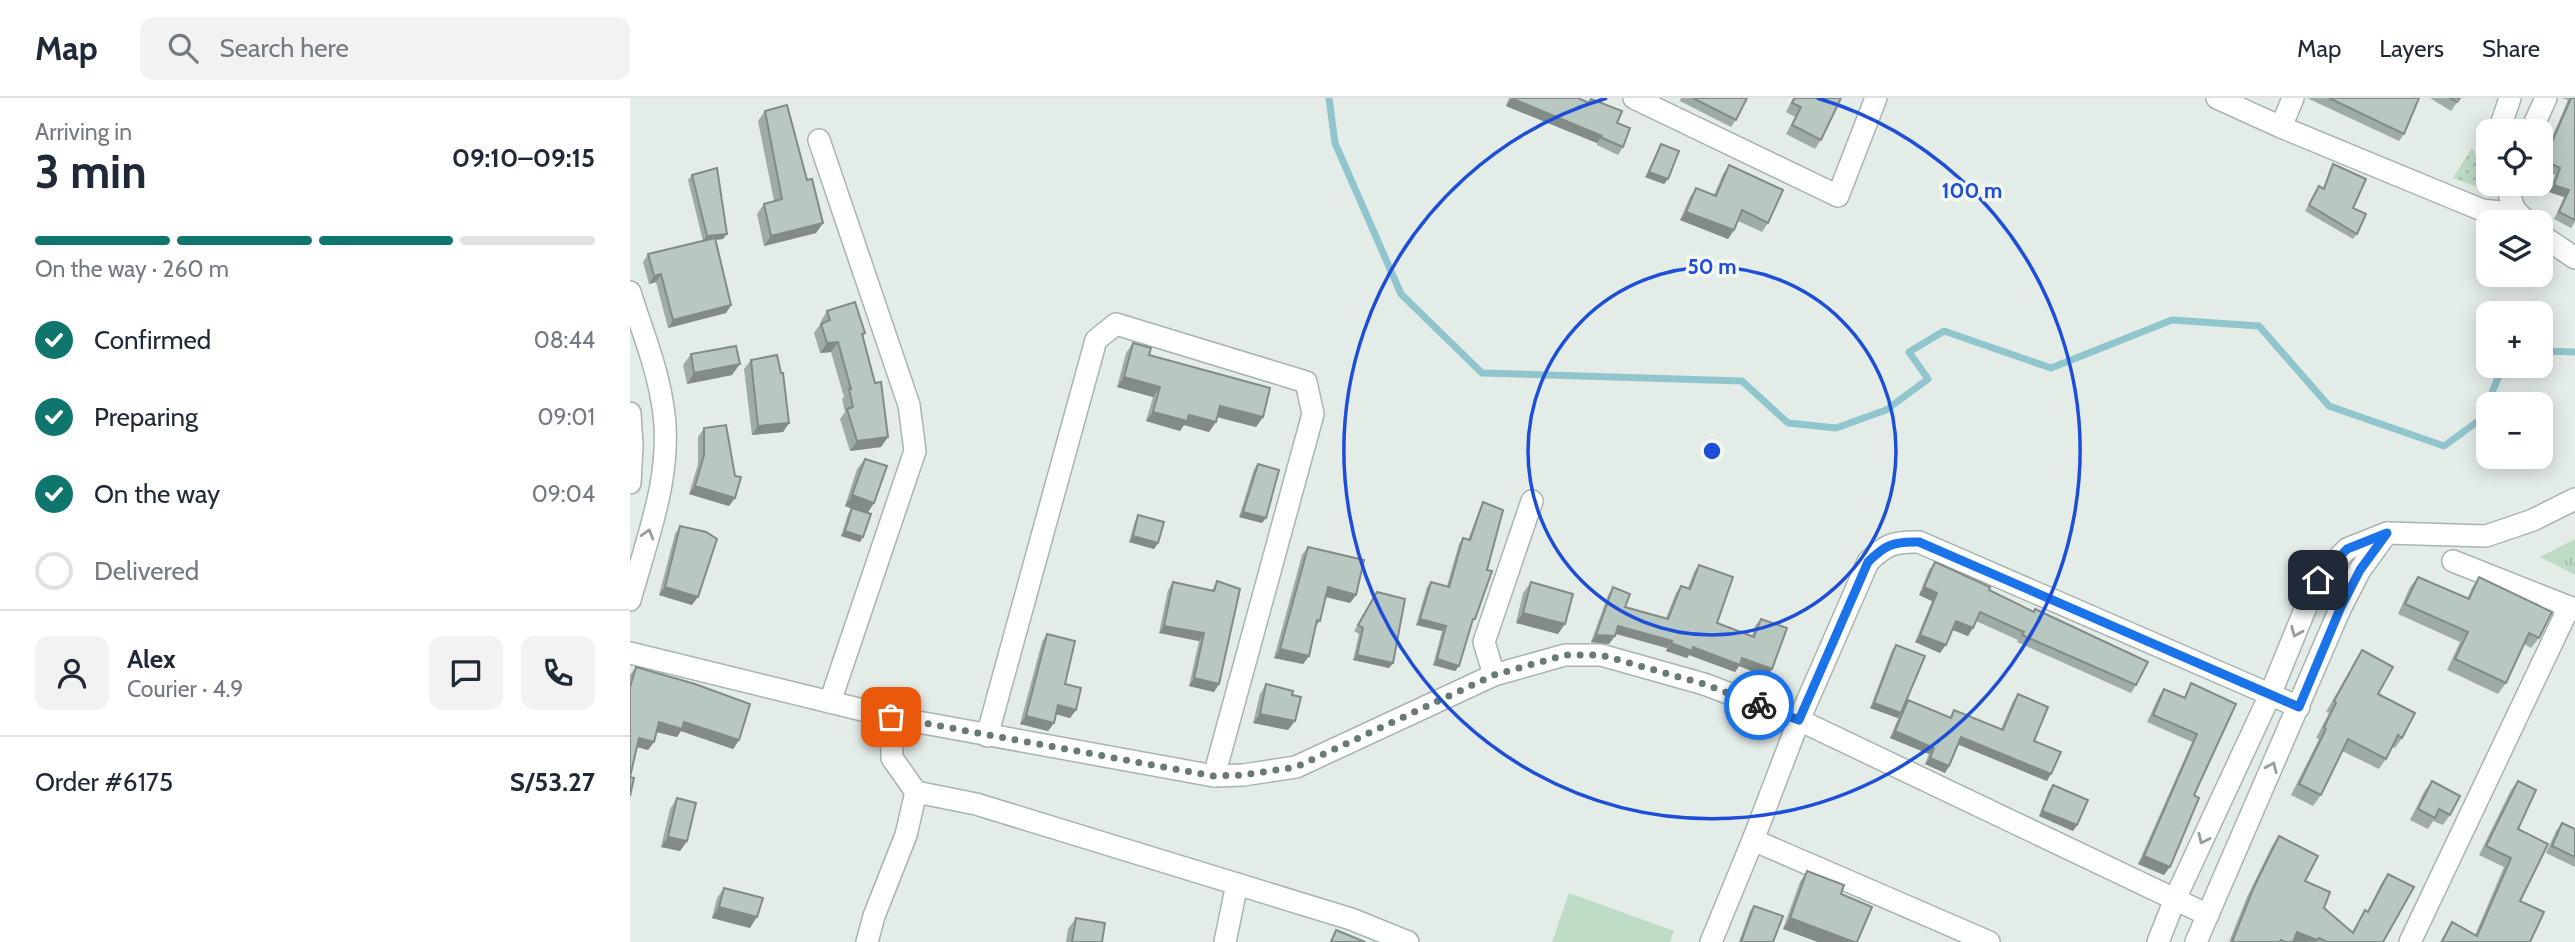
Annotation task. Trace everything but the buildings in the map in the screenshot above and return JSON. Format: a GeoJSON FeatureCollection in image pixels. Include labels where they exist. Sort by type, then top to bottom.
{"type":"FeatureCollection","features":[{"type":"Feature","properties":{"kind":"street"},"geometry":{"type":"LineString","coordinates":[[1634,98],[1838,196],[1876,98]]}},
{"type":"Feature","properties":{"kind":"street"},"geometry":{"type":"LineString","coordinates":[[2217,98],[2482,210]]}},
{"type":"Feature","properties":{"kind":"street"},"geometry":{"type":"LineString","coordinates":[[2281,127],[2293,98]]}},
{"type":"Feature","properties":{"kind":"street"},"geometry":{"type":"LineString","coordinates":[[2503,119],[2510,98]]}},
{"type":"Feature","properties":{"kind":"street"},"geometry":{"type":"LineString","coordinates":[[2536,119],[2546,98]]}},
{"type":"Feature","properties":{"kind":"street"},"geometry":{"type":"LineString","coordinates":[[819,140],[909,405],[915,451],[830,702]]}},
{"type":"Feature","properties":{"kind":"street"},"geometry":{"type":"LineString","coordinates":[[2553,242],[2575,258]]}},
{"type":"Feature","properties":{"kind":"street"},"geometry":{"type":"LineString","coordinates":[[630,292],[662,400],[666,446],[662,486],[630,600]]}},
{"type":"Feature","properties":{"kind":"street"},"geometry":{"type":"LineString","coordinates":[[987,736],[1096,340],[1116,324],[1306,382],[1313,414],[1213,776]]}},
{"type":"Feature","properties":{"kind":"street"},"geometry":{"type":"LineString","coordinates":[[630,413],[630,483]]}},
{"type":"Feature","properties":{"kind":"street"},"geometry":{"type":"LineString","coordinates":[[2158,942],[2175,899],[2270,695],[2318,580],[2347,549],[2387,533],[2486,536],[2533,520],[2575,499]]}},
{"type":"Feature","properties":{"kind":"street"},"geometry":{"type":"LineString","coordinates":[[1494,675],[1484,642],[1532,501]]}},
{"type":"Feature","properties":{"kind":"street"},"geometry":{"type":"LineString","coordinates":[[2196,942],[2340,609],[2360,570],[2387,533]]}},
{"type":"Feature","properties":{"kind":"street"},"geometry":{"type":"LineString","coordinates":[[1711,942],[1754,840],[1799,720],[1868,562],[1882,548],[1901,541],[1919,542],[2299,707]]}},
{"type":"Feature","properties":{"kind":"street"},"geometry":{"type":"LineString","coordinates":[[2410,942],[2572,608],[2453,561]]}},
{"type":"Feature","properties":{"kind":"street"},"geometry":{"type":"LineString","coordinates":[[630,653],[891,717],[1213,776],[1243,775],[1296,767],[1494,675],[1565,655],[1601,655],[1704,684],[1799,720],[2208,915]]}},
{"type":"Feature","properties":{"kind":"street"},"geometry":{"type":"LineString","coordinates":[[891,717],[892,758],[916,792],[976,804],[1351,919],[1408,942]]}},
{"type":"Feature","properties":{"kind":"street"},"geometry":{"type":"LineString","coordinates":[[867,942],[874,916],[905,835],[916,792]]}},
{"type":"Feature","properties":{"kind":"street"},"geometry":{"type":"LineString","coordinates":[[1754,840],[1989,942]]}},
{"type":"Feature","properties":{"kind":"street"},"geometry":{"type":"LineString","coordinates":[[1225,942],[1237,884]]}},
{"type":"Feature","properties":{"kind":"green space"},"geometry":{"type":"Polygon","coordinates":[[[2472,148],[2476,156],[2476,187],[2453,178],[2472,148]]]}},
{"type":"Feature","properties":{"kind":"green space"},"geometry":{"type":"Polygon","coordinates":[[[2575,539],[2575,575],[2540,557],[2575,539]]]}},
{"type":"Feature","properties":{"kind":"green space"},"geometry":{"type":"Polygon","coordinates":[[[1569,893],[1674,931],[1670,942],[1552,942],[1569,893]]]}},
{"type":"Feature","properties":{"kind":"waterway"},"geometry":{"type":"LineString","coordinates":[[1329,98],[1335,143],[1401,294],[1482,373],[1742,381],[1788,423],[1836,428],[1886,410],[1928,379],[1909,352],[1944,331],[2051,368],[2172,320],[2259,326],[2329,406],[2444,446],[2481,419],[2498,378]]}},
{"type":"Feature","properties":{"kind":"waterway"},"geometry":{"type":"LineString","coordinates":[[2553,351],[2575,352]]}},
{"type":"Feature","properties":{"kind":"way so far"},"geometry":{"type":"LineString","coordinates":[[891,717],[1213,776],[1243,775],[1296,767],[1494,675],[1565,655],[1601,655],[1704,684],[1759,705]]}},
{"type":"Feature","properties":{"kind":"route"},"geometry":{"type":"LineString","coordinates":[[1759,705],[1799,720],[1868,562],[1882,548],[1901,541],[1919,542],[2299,707],[2340,609],[2360,570],[2387,533],[2347,549],[2318,580]]}}]}
